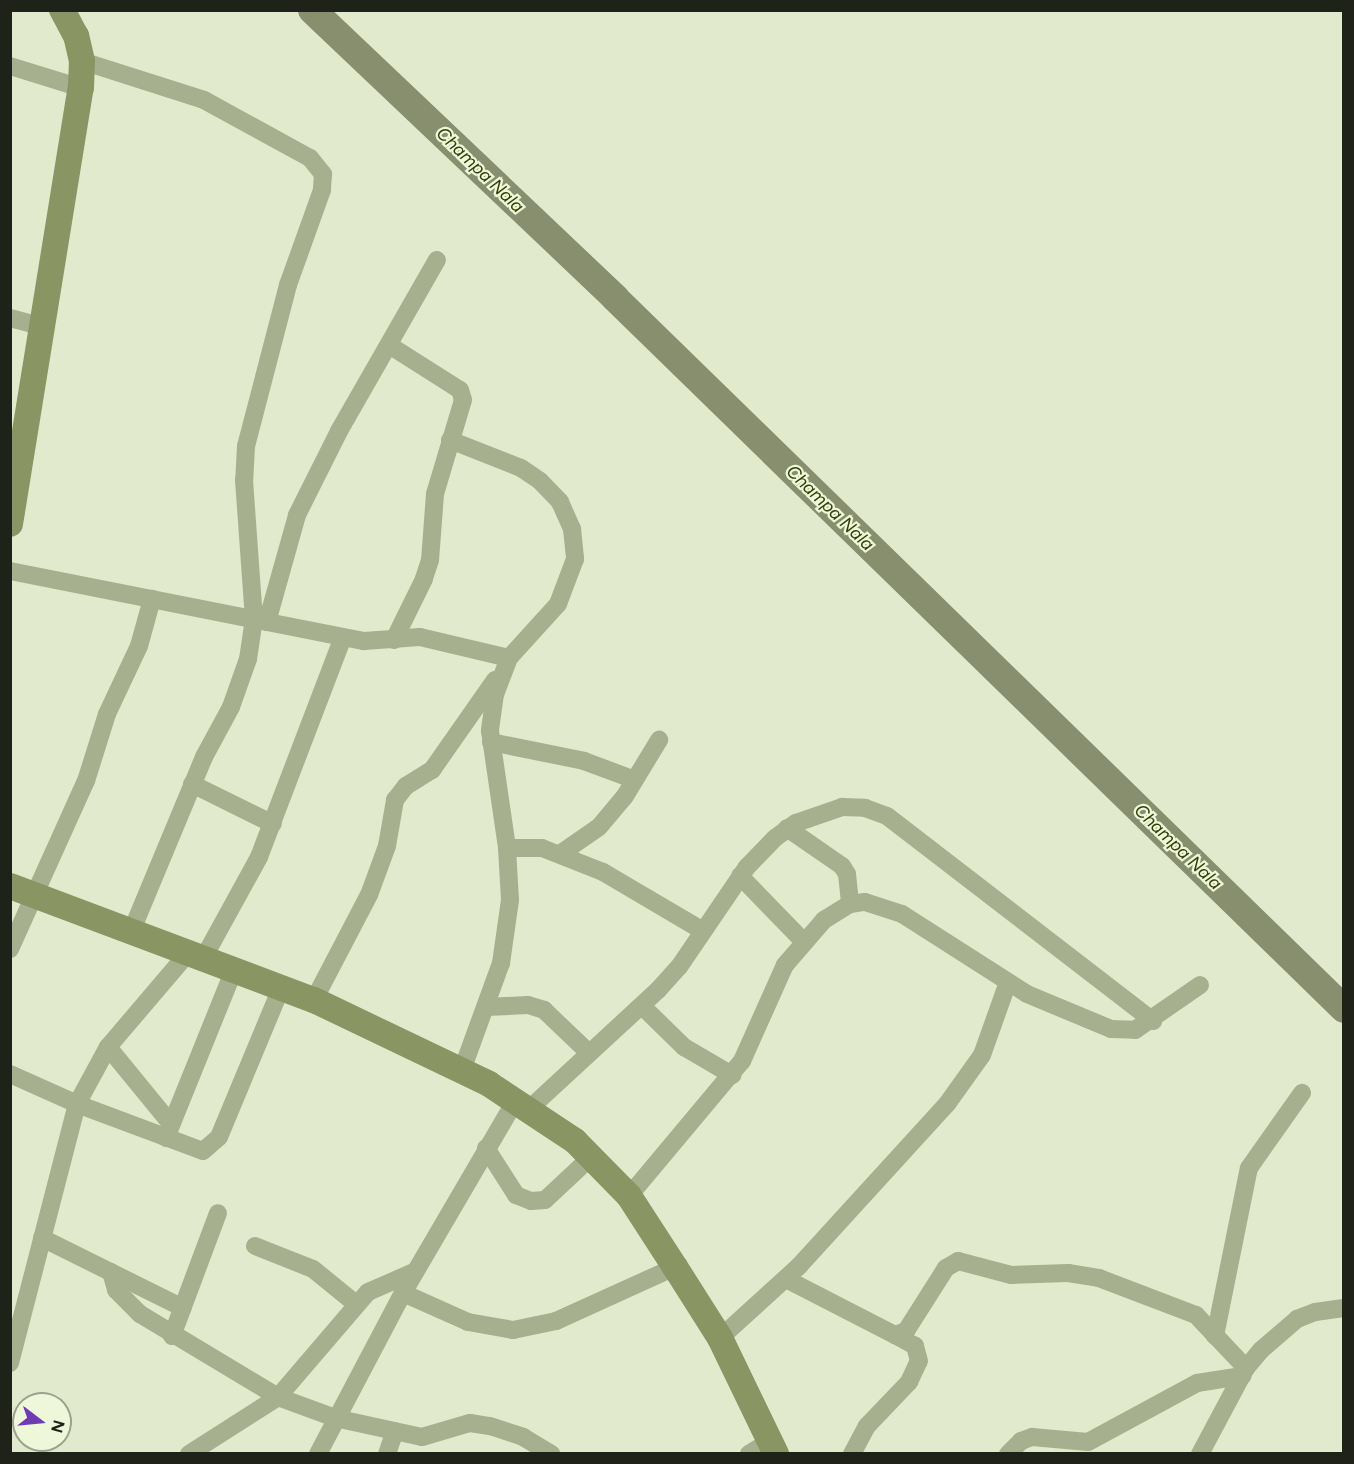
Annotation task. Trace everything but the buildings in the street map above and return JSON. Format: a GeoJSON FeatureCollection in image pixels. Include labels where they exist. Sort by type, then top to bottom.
{"type":"FeatureCollection","features":[{"type":"Feature","properties":{"kind":"main road"},"geometry":{"type":"LineString","coordinates":[[10,524],[44,327],[81,88],[82,61],[76,36],[62,10]]}},
{"type":"Feature","properties":{"kind":"main road"},"geometry":{"type":"LineString","coordinates":[[10,886],[314,1000],[462,1070],[522,1105],[575,1141],[629,1196],[720,1338],[765,1449]]}},
{"type":"Feature","properties":{"kind":"street"},"geometry":{"type":"LineString","coordinates":[[82,61],[204,100],[310,158],[323,174],[322,190],[288,285],[246,446],[244,480],[261,621]]}},
{"type":"Feature","properties":{"kind":"street"},"geometry":{"type":"LineString","coordinates":[[10,66],[81,88]]}},
{"type":"Feature","properties":{"kind":"street"},"geometry":{"type":"LineString","coordinates":[[131,932],[192,784],[241,683],[297,515],[339,431],[437,260]]}},
{"type":"Feature","properties":{"kind":"street"},"geometry":{"type":"LineString","coordinates":[[10,318],[44,327]]}},
{"type":"Feature","properties":{"kind":"street"},"geometry":{"type":"LineString","coordinates":[[389,345],[460,390],[463,400],[435,494],[430,560],[394,640]]}},
{"type":"Feature","properties":{"kind":"street"},"geometry":{"type":"LineString","coordinates":[[314,1000],[372,886],[387,846],[395,800],[406,786],[432,770],[504,666],[558,604],[575,559],[572,529],[560,502],[540,481],[521,468],[450,440]]}},
{"type":"Feature","properties":{"kind":"street"},"geometry":{"type":"LineString","coordinates":[[10,571],[364,641],[420,638],[504,666]]}},
{"type":"Feature","properties":{"kind":"street"},"geometry":{"type":"LineString","coordinates":[[10,949],[36,896],[86,781],[107,714],[139,646],[152,599]]}},
{"type":"Feature","properties":{"kind":"street"},"geometry":{"type":"LineString","coordinates":[[10,1363],[77,1104],[91,1072],[108,1047],[195,956],[273,824],[344,637]]}},
{"type":"Feature","properties":{"kind":"street"},"geometry":{"type":"LineString","coordinates":[[462,1070],[486,1007],[505,936],[510,900],[507,848],[491,742],[504,666]]}},
{"type":"Feature","properties":{"kind":"street"},"geometry":{"type":"LineString","coordinates":[[560,854],[598,826],[635,780],[659,740]]}},
{"type":"Feature","properties":{"kind":"street"},"geometry":{"type":"LineString","coordinates":[[491,742],[584,761],[635,780]]}},
{"type":"Feature","properties":{"kind":"street"},"geometry":{"type":"LineString","coordinates":[[192,784],[273,824]]}},
{"type":"Feature","properties":{"kind":"street"},"geometry":{"type":"LineString","coordinates":[[318,1454],[334,1418],[414,1272],[486,1148],[522,1105],[589,1053],[642,1006],[679,967],[740,876],[787,828],[842,807],[864,808],[887,816],[1154,1021]]}},
{"type":"Feature","properties":{"kind":"street"},"geometry":{"type":"LineString","coordinates":[[787,828],[842,866],[847,874],[850,904]]}},
{"type":"Feature","properties":{"kind":"street"},"geometry":{"type":"LineString","coordinates":[[507,848],[533,846],[560,854],[622,880],[703,931]]}},
{"type":"Feature","properties":{"kind":"street"},"geometry":{"type":"LineString","coordinates":[[740,876],[803,941]]}},
{"type":"Feature","properties":{"kind":"street"},"geometry":{"type":"LineString","coordinates":[[629,1196],[732,1075],[755,1037],[785,965],[803,941],[836,910],[850,904],[874,904],[902,914],[1049,1006],[1111,1029],[1135,1030],[1154,1021],[1200,985]]}},
{"type":"Feature","properties":{"kind":"street"},"geometry":{"type":"LineString","coordinates":[[169,1131],[234,970]]}},
{"type":"Feature","properties":{"kind":"street"},"geometry":{"type":"LineString","coordinates":[[720,1338],[786,1279],[966,1080],[982,1055],[1008,981]]}},
{"type":"Feature","properties":{"kind":"street"},"geometry":{"type":"LineString","coordinates":[[10,1074],[77,1104],[169,1131],[203,1151],[213,1146],[280,988]]}},
{"type":"Feature","properties":{"kind":"street"},"geometry":{"type":"LineString","coordinates":[[486,1007],[528,1005],[544,1010],[589,1053]]}},
{"type":"Feature","properties":{"kind":"street"},"geometry":{"type":"LineString","coordinates":[[642,1006],[684,1047],[732,1075]]}},
{"type":"Feature","properties":{"kind":"street"},"geometry":{"type":"LineString","coordinates":[[108,1047],[169,1131]]}},
{"type":"Feature","properties":{"kind":"street"},"geometry":{"type":"LineString","coordinates":[[1215,1336],[1249,1168],[1302,1093]]}},
{"type":"Feature","properties":{"kind":"street"},"geometry":{"type":"LineString","coordinates":[[486,1148],[516,1195],[531,1202],[545,1200],[591,1157]]}},
{"type":"Feature","properties":{"kind":"street"},"geometry":{"type":"LineString","coordinates":[[172,1336],[218,1213]]}},
{"type":"Feature","properties":{"kind":"street"},"geometry":{"type":"LineString","coordinates":[[42,1238],[183,1308]]}},
{"type":"Feature","properties":{"kind":"street"},"geometry":{"type":"LineString","coordinates":[[255,1246],[313,1269],[356,1304]]}},
{"type":"Feature","properties":{"kind":"street"},"geometry":{"type":"LineString","coordinates":[[895,1335],[906,1331],[946,1268],[958,1262],[1011,1275],[1068,1273],[1099,1278],[1182,1306],[1196,1315],[1244,1372]]}},
{"type":"Feature","properties":{"kind":"street"},"geometry":{"type":"LineString","coordinates":[[403,1293],[468,1322],[513,1330],[556,1321],[675,1267]]}},
{"type":"Feature","properties":{"kind":"street"},"geometry":{"type":"LineString","coordinates":[[111,1272],[126,1302],[172,1336],[278,1397],[334,1418],[395,1431],[433,1436],[470,1423],[506,1430],[551,1454]]}},
{"type":"Feature","properties":{"kind":"street"},"geometry":{"type":"LineString","coordinates":[[189,1454],[278,1397],[356,1304],[382,1283],[414,1272]]}},
{"type":"Feature","properties":{"kind":"street"},"geometry":{"type":"LineString","coordinates":[[786,1279],[915,1346],[919,1361],[909,1382],[867,1426],[852,1454]]}},
{"type":"Feature","properties":{"kind":"street"},"geometry":{"type":"LineString","coordinates":[[1200,1454],[1244,1372],[1277,1333],[1315,1312],[1344,1308]]}},
{"type":"Feature","properties":{"kind":"street"},"geometry":{"type":"LineString","coordinates":[[1008,1454],[1032,1437],[1088,1442],[1197,1383],[1244,1372]]}},
{"type":"Feature","properties":{"kind":"street"},"geometry":{"type":"LineString","coordinates":[[387,1454],[395,1431]]}},
{"type":"Feature","properties":{"kind":"waterway","name":"Champa Nala"},"geometry":{"type":"LineString","coordinates":[[312,10],[615,298],[1344,1009]]}}]}
